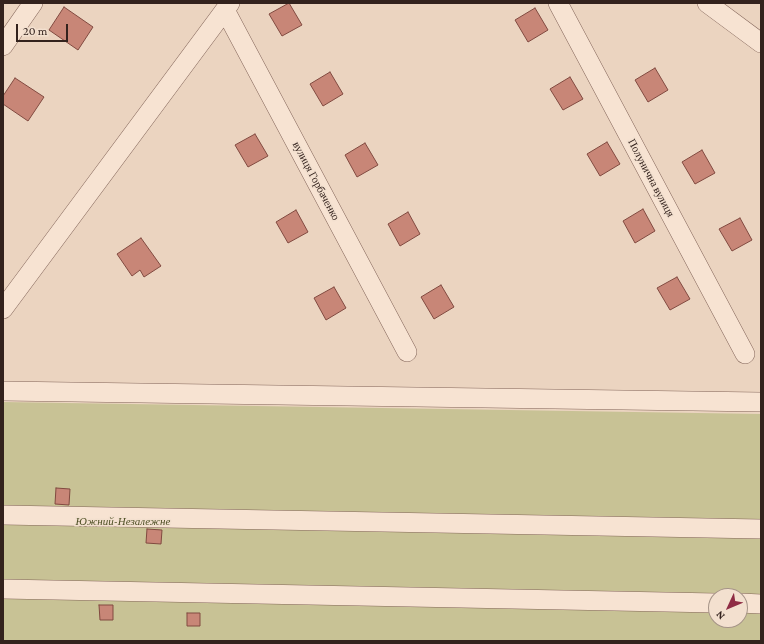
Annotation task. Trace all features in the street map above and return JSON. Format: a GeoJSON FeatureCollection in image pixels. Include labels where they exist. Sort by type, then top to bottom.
{"type":"FeatureCollection","features":[{"type":"Feature","properties":{"kind":"street"},"geometry":{"type":"LineString","coordinates":[[3,46],[33,3]]}},
{"type":"Feature","properties":{"kind":"street","name":"Полунична вулиця"},"geometry":{"type":"LineString","coordinates":[[558,3],[745,354]]}},
{"type":"Feature","properties":{"kind":"street"},"geometry":{"type":"LineString","coordinates":[[707,3],[761,44]]}},
{"type":"Feature","properties":{"kind":"street"},"geometry":{"type":"LineString","coordinates":[[3,309],[228,7]]}},
{"type":"Feature","properties":{"kind":"street","name":"вулиця Горбаченко"},"geometry":{"type":"LineString","coordinates":[[228,7],[407,352]]}},
{"type":"Feature","properties":{"kind":"street"},"geometry":{"type":"LineString","coordinates":[[3,391],[761,402]]}},
{"type":"Feature","properties":{"kind":"street"},"geometry":{"type":"LineString","coordinates":[[3,515],[761,529]]}},
{"type":"Feature","properties":{"kind":"street"},"geometry":{"type":"LineString","coordinates":[[3,589],[708,603]]}},
{"type":"Feature","properties":{"kind":"street"},"geometry":{"type":"LineString","coordinates":[[748,603],[761,604]]}},
{"type":"Feature","properties":{"kind":"green space","name":"Южний-Незалежне"},"geometry":{"type":"Polygon","coordinates":[[[3,402],[761,414],[761,641],[3,641],[3,402]]]}},
{"type":"Feature","properties":{"kind":"building"},"geometry":{"type":"Polygon","coordinates":[[[289,3],[302,25],[282,36],[269,14],[289,3]]]}},
{"type":"Feature","properties":{"kind":"building"},"geometry":{"type":"Polygon","coordinates":[[[64,7],[93,27],[78,50],[49,30],[64,7]]]}},
{"type":"Feature","properties":{"kind":"building"},"geometry":{"type":"Polygon","coordinates":[[[535,8],[548,30],[528,42],[515,20],[535,8]]]}},
{"type":"Feature","properties":{"kind":"building"},"geometry":{"type":"Polygon","coordinates":[[[655,68],[668,90],[648,102],[635,80],[655,68]]]}},
{"type":"Feature","properties":{"kind":"building"},"geometry":{"type":"Polygon","coordinates":[[[330,72],[343,94],[323,106],[310,84],[330,72]]]}},
{"type":"Feature","properties":{"kind":"building"},"geometry":{"type":"Polygon","coordinates":[[[570,77],[583,99],[563,110],[550,89],[570,77]]]}},
{"type":"Feature","properties":{"kind":"building"},"geometry":{"type":"Polygon","coordinates":[[[15,78],[44,97],[28,121],[3,104],[3,96],[15,78]]]}},
{"type":"Feature","properties":{"kind":"building"},"geometry":{"type":"Polygon","coordinates":[[[255,134],[268,156],[248,167],[235,145],[255,134]]]}},
{"type":"Feature","properties":{"kind":"building"},"geometry":{"type":"Polygon","coordinates":[[[607,142],[620,164],[600,176],[587,154],[607,142]]]}},
{"type":"Feature","properties":{"kind":"building"},"geometry":{"type":"Polygon","coordinates":[[[365,143],[378,165],[357,177],[345,155],[365,143]]]}},
{"type":"Feature","properties":{"kind":"building"},"geometry":{"type":"Polygon","coordinates":[[[702,150],[715,173],[695,184],[682,162],[702,150]]]}},
{"type":"Feature","properties":{"kind":"building"},"geometry":{"type":"Polygon","coordinates":[[[643,209],[655,231],[635,243],[623,221],[643,209]]]}},
{"type":"Feature","properties":{"kind":"building"},"geometry":{"type":"Polygon","coordinates":[[[296,210],[308,232],[288,243],[276,222],[296,210]]]}},
{"type":"Feature","properties":{"kind":"building"},"geometry":{"type":"Polygon","coordinates":[[[408,212],[420,234],[400,246],[388,224],[408,212]]]}},
{"type":"Feature","properties":{"kind":"building"},"geometry":{"type":"Polygon","coordinates":[[[740,218],[752,240],[732,251],[719,229],[740,218]]]}},
{"type":"Feature","properties":{"kind":"building"},"geometry":{"type":"Polygon","coordinates":[[[141,238],[161,266],[144,277],[140,270],[132,276],[117,254],[141,238]]]}},
{"type":"Feature","properties":{"kind":"building"},"geometry":{"type":"Polygon","coordinates":[[[677,277],[690,299],[670,310],[657,288],[677,277]]]}},
{"type":"Feature","properties":{"kind":"building"},"geometry":{"type":"Polygon","coordinates":[[[441,285],[454,307],[434,319],[421,297],[441,285]]]}},
{"type":"Feature","properties":{"kind":"building"},"geometry":{"type":"Polygon","coordinates":[[[334,287],[346,308],[326,320],[314,298],[334,287]]]}},
{"type":"Feature","properties":{"kind":"building"},"geometry":{"type":"Polygon","coordinates":[[[56,488],[70,489],[69,505],[55,504],[56,488]]]}},
{"type":"Feature","properties":{"kind":"building"},"geometry":{"type":"Polygon","coordinates":[[[147,529],[162,530],[161,544],[146,543],[147,529]]]}},
{"type":"Feature","properties":{"kind":"building"},"geometry":{"type":"Polygon","coordinates":[[[99,605],[113,605],[113,620],[100,620],[99,605]]]}},
{"type":"Feature","properties":{"kind":"building"},"geometry":{"type":"Polygon","coordinates":[[[187,613],[200,613],[200,626],[187,626],[187,613]]]}}]}
